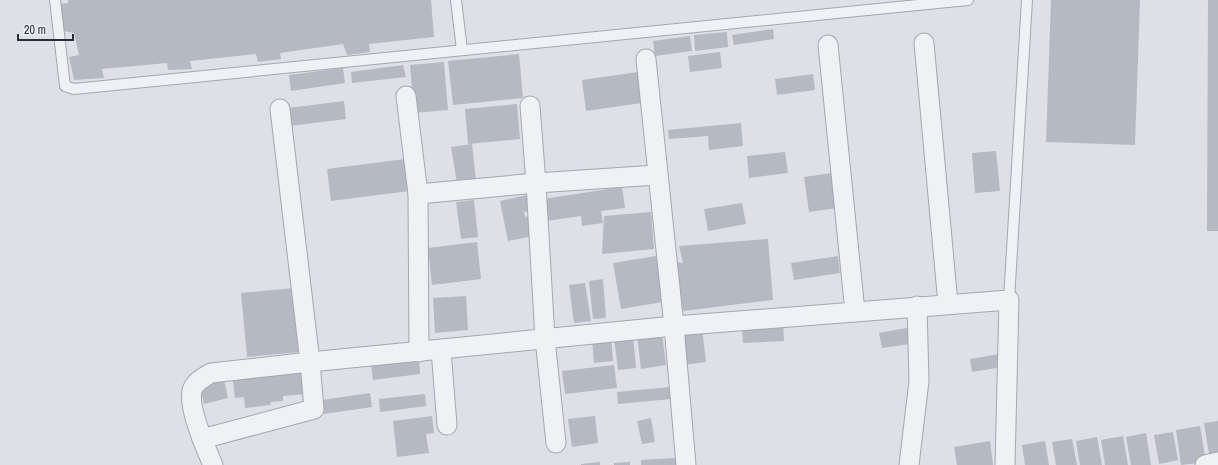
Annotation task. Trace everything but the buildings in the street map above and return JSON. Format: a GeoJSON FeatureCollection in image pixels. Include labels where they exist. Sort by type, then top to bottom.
{"type":"FeatureCollection","features":[{"type":"Feature","properties":{"kind":"street"},"geometry":{"type":"LineString","coordinates":[[924,44],[948,304]]}},
{"type":"Feature","properties":{"kind":"street"},"geometry":{"type":"LineString","coordinates":[[828,45],[855,312]]}},
{"type":"Feature","properties":{"kind":"street"},"geometry":{"type":"LineString","coordinates":[[646,59],[674,326],[686,465]]}},
{"type":"Feature","properties":{"kind":"street"},"geometry":{"type":"LineString","coordinates":[[406,96],[418,194],[419,352]]}},
{"type":"Feature","properties":{"kind":"street"},"geometry":{"type":"LineString","coordinates":[[530,106],[545,339],[556,443]]}},
{"type":"Feature","properties":{"kind":"street"},"geometry":{"type":"LineString","coordinates":[[202,439],[314,409],[310,362],[280,109]]}},
{"type":"Feature","properties":{"kind":"street"},"geometry":{"type":"LineString","coordinates":[[418,194],[536,183],[657,175]]}},
{"type":"Feature","properties":{"kind":"street"},"geometry":{"type":"LineString","coordinates":[[212,465],[202,439],[192,405],[192,391],[198,380],[211,373],[674,326],[1009,300],[1005,465]]}},
{"type":"Feature","properties":{"kind":"street"},"geometry":{"type":"LineString","coordinates":[[909,465],[918,381],[917,306]]}},
{"type":"Feature","properties":{"kind":"street"},"geometry":{"type":"LineString","coordinates":[[441,350],[447,425]]}},
{"type":"Feature","properties":{"kind":"street"},"geometry":{"type":"LineString","coordinates":[[1205,465],[1218,462]]}},
{"type":"Feature","properties":{"kind":"lane"},"geometry":{"type":"LineString","coordinates":[[55,0],[65,86],[74,89],[913,3],[968,0]]}},
{"type":"Feature","properties":{"kind":"lane"},"geometry":{"type":"LineString","coordinates":[[456,0],[462,50]]}},
{"type":"Feature","properties":{"kind":"lane"},"geometry":{"type":"LineString","coordinates":[[1009,300],[1027,0]]}}]}
